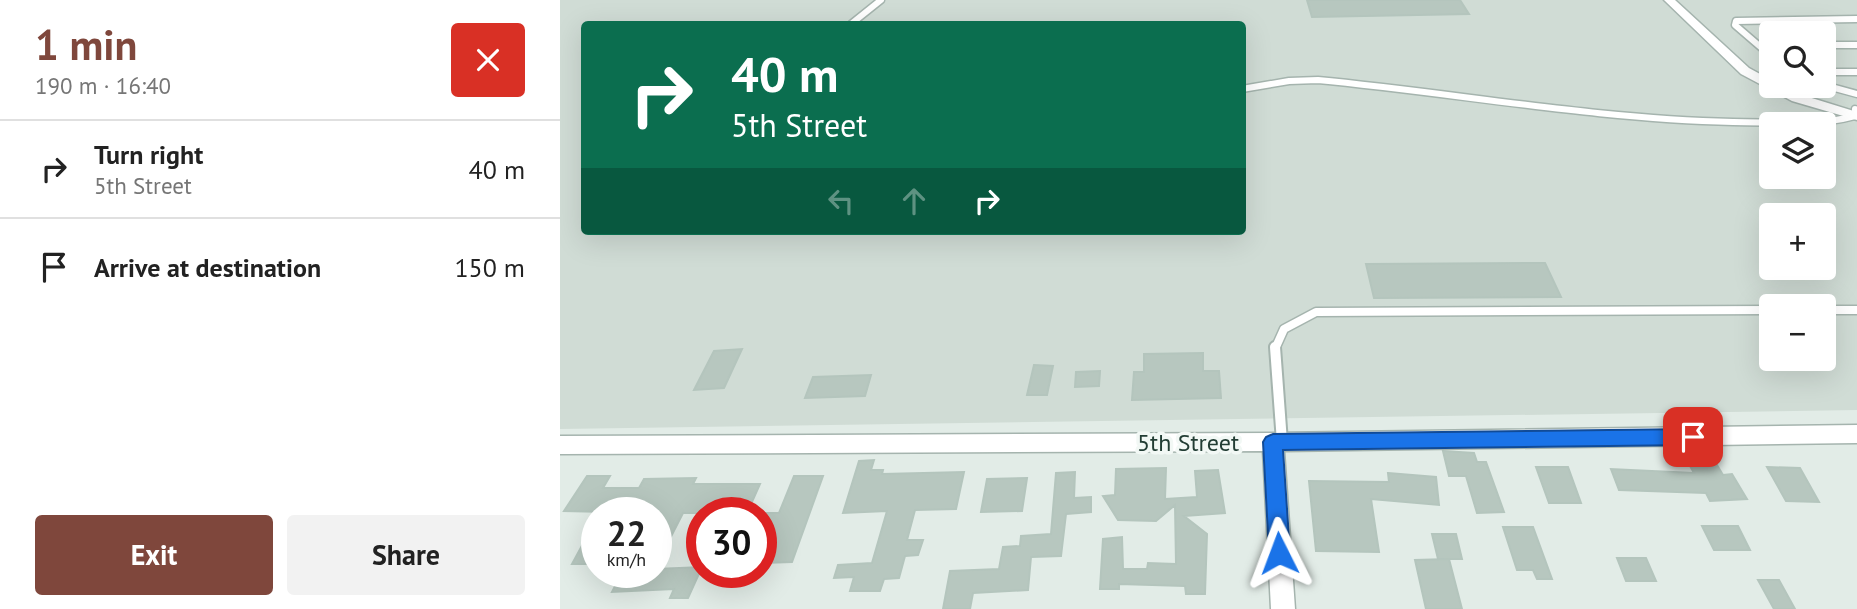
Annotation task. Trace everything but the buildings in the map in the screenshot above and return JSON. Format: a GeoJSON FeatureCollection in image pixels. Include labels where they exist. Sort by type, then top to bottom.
{"type":"FeatureCollection","features":[{"type":"Feature","properties":{"kind":"street"},"geometry":{"type":"LineString","coordinates":[[1669,0],[1745,71],[1797,98],[1856,112]]}},
{"type":"Feature","properties":{"kind":"street"},"geometry":{"type":"LineString","coordinates":[[1680,0],[1751,68],[1759,72]]}},
{"type":"Feature","properties":{"kind":"street"},"geometry":{"type":"LineString","coordinates":[[1815,98],[1856,112]]}},
{"type":"Feature","properties":{"kind":"street","name":"5th Street"},"geometry":{"type":"LineString","coordinates":[[560,445],[1277,442],[1857,434]]}},
{"type":"Feature","properties":{"kind":"street"},"geometry":{"type":"LineString","coordinates":[[1277,442],[1283,609]]}},
{"type":"Feature","properties":{"kind":"lane"},"geometry":{"type":"LineString","coordinates":[[855,21],[881,0]]}},
{"type":"Feature","properties":{"kind":"lane"},"geometry":{"type":"LineString","coordinates":[[1758,46],[1735,25],[1736,21],[1857,19]]}},
{"type":"Feature","properties":{"kind":"lane"},"geometry":{"type":"LineString","coordinates":[[1836,45],[1857,45]]}},
{"type":"Feature","properties":{"kind":"lane"},"geometry":{"type":"LineString","coordinates":[[1836,72],[1857,72]]}},
{"type":"Feature","properties":{"kind":"lane"},"geometry":{"type":"LineString","coordinates":[[1246,88],[1289,81],[1318,80],[1633,117],[1726,122],[1836,122],[1856,112]]}},
{"type":"Feature","properties":{"kind":"lane"},"geometry":{"type":"LineString","coordinates":[[1836,88],[1857,94]]}},
{"type":"Feature","properties":{"kind":"lane"},"geometry":{"type":"LineString","coordinates":[[1277,442],[1277,336],[1294,320],[1316,312],[1759,310]]}},
{"type":"Feature","properties":{"kind":"lane"},"geometry":{"type":"LineString","coordinates":[[1836,310],[1857,310]]}},
{"type":"Feature","properties":{"kind":"shaded area"},"geometry":{"type":"Polygon","coordinates":[[[560,0],[1857,0],[1857,410],[560,429],[560,0]]]}},
{"type":"Feature","properties":{"kind":"route"},"geometry":{"type":"LineString","coordinates":[[1279,553],[1273,442],[1693,437]]}}]}
